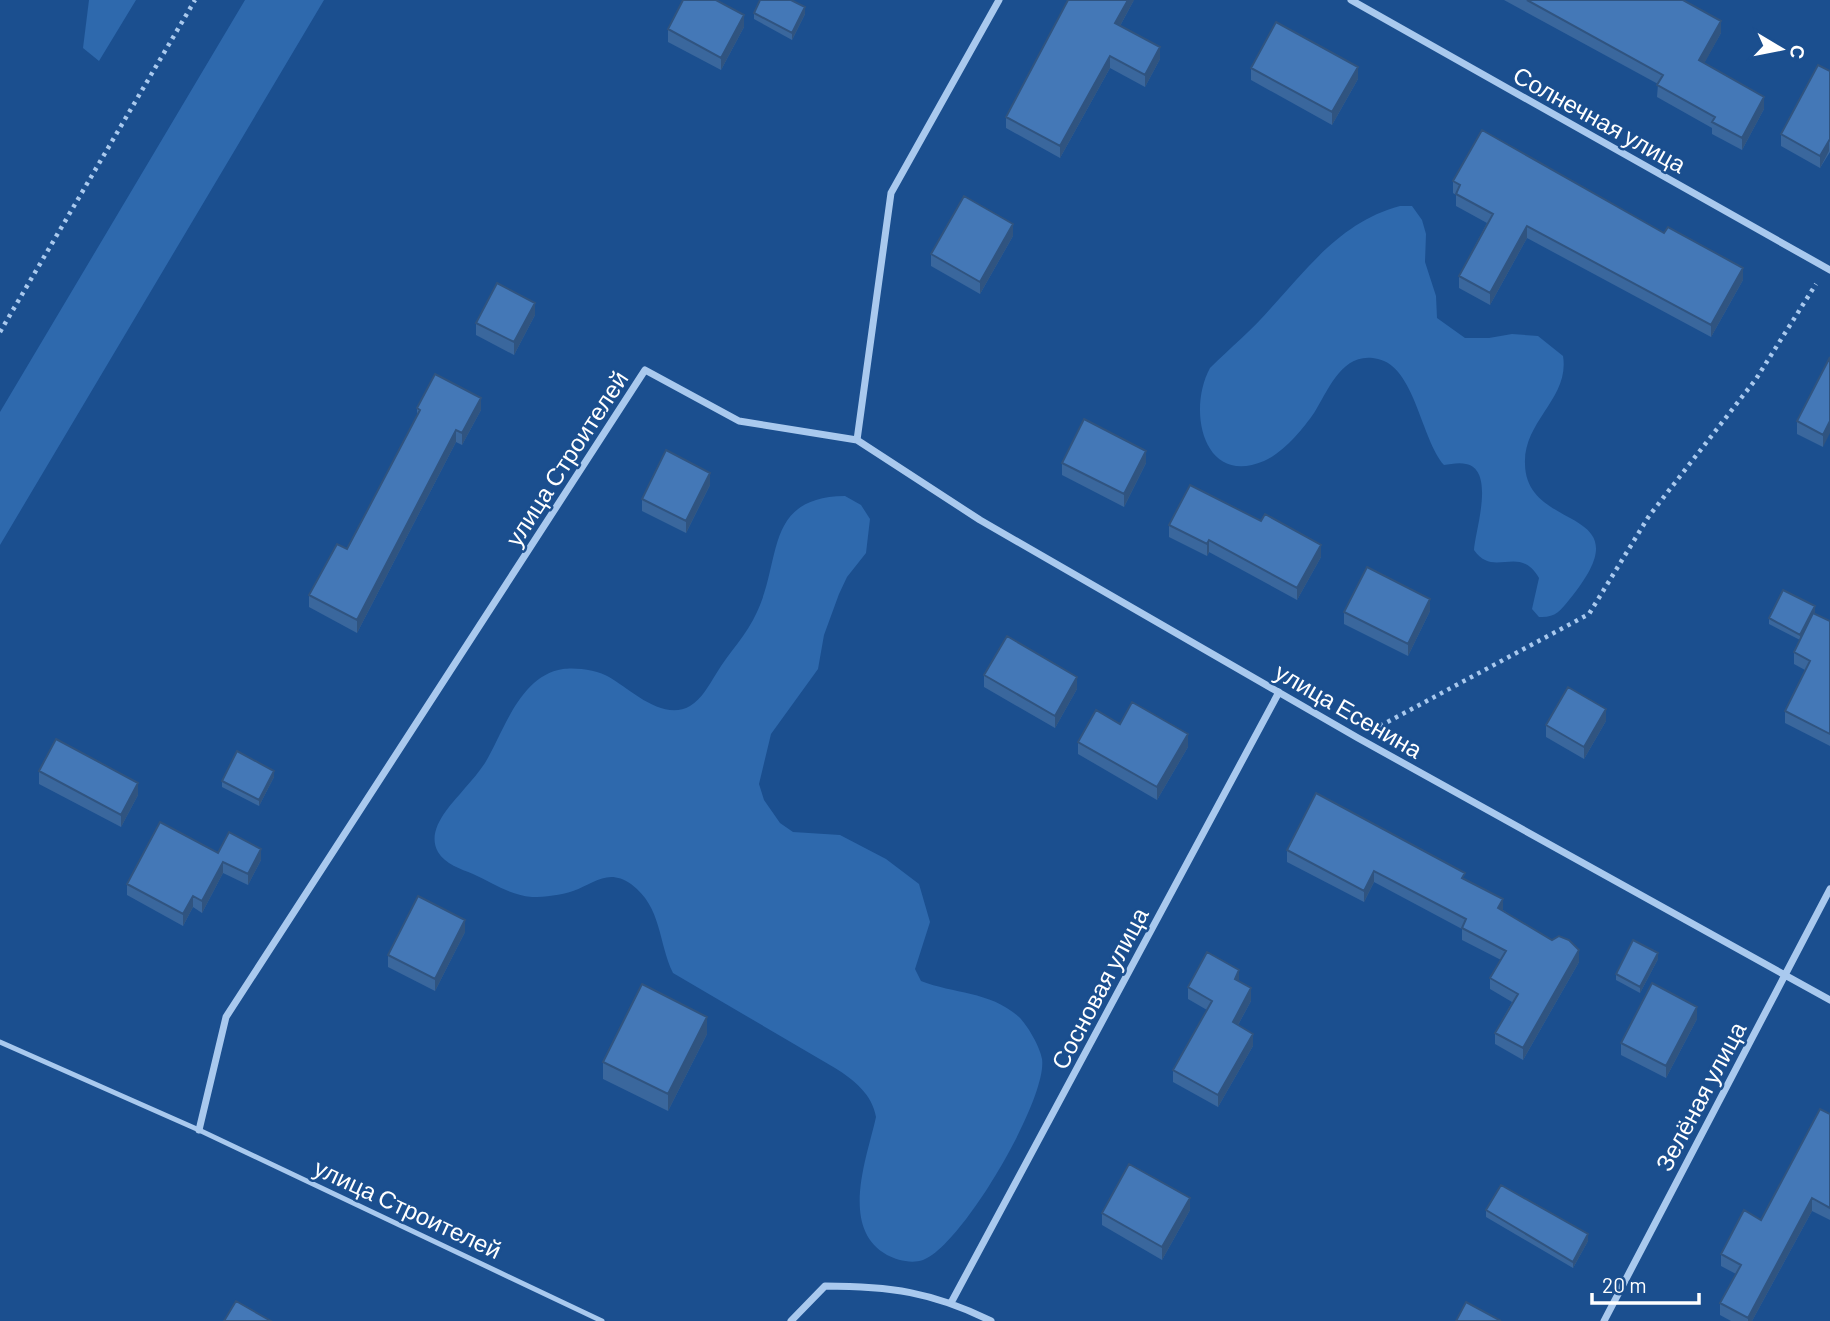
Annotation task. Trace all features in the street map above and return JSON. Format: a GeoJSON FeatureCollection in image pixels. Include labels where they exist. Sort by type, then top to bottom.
{"type":"FeatureCollection","features":[{"type":"Feature","properties":{"kind":"street"},"geometry":{"type":"LineString","coordinates":[[857,440],[891,192],[999,0]]}},
{"type":"Feature","properties":{"kind":"street","name":"Солнечная улица"},"geometry":{"type":"LineString","coordinates":[[1351,0],[1828,270]]}},
{"type":"Feature","properties":{"kind":"street","name":"улица Строителей"},"geometry":{"type":"LineString","coordinates":[[199,1130],[226,1017],[645,370],[739,421],[857,440]]}},
{"type":"Feature","properties":{"kind":"street","name":"улица Есенина"},"geometry":{"type":"LineString","coordinates":[[857,440],[980,520],[1358,738],[1830,1000]]}},
{"type":"Feature","properties":{"kind":"street","name":"Сосновая улица"},"geometry":{"type":"LineString","coordinates":[[952,1301],[1279,692]]}},
{"type":"Feature","properties":{"kind":"street","name":"Зелёная улица"},"geometry":{"type":"LineString","coordinates":[[1604,1321],[1830,889]]}},
{"type":"Feature","properties":{"kind":"street"},"geometry":{"type":"LineString","coordinates":[[791,1321],[825,1286],[875,1286],[952,1301],[991,1321]]}},
{"type":"Feature","properties":{"kind":"lane","name":"улица Строителей"},"geometry":{"type":"LineString","coordinates":[[0,1042],[199,1130],[602,1321]]}},
{"type":"Feature","properties":{"kind":"path"},"geometry":{"type":"LineString","coordinates":[[0,332],[195,0]]}},
{"type":"Feature","properties":{"kind":"path"},"geometry":{"type":"LineString","coordinates":[[1358,738],[1589,614],[1649,516],[1756,379],[1828,270]]}},
{"type":"Feature","properties":{"kind":"shaded area"},"geometry":{"type":"Polygon","coordinates":[[[89,0],[136,0],[99,61],[83,48],[89,0]]]}},
{"type":"Feature","properties":{"kind":"shaded area"},"geometry":{"type":"Polygon","coordinates":[[[245,0],[324,0],[0,545],[0,412],[245,0]]]}},
{"type":"Feature","properties":{"kind":"shaded area"},"geometry":{"type":"Polygon","coordinates":[[[1400,206],[1412,206],[1422,220],[1426,234],[1425,262],[1436,296],[1437,318],[1465,338],[1512,334],[1538,336],[1563,356],[1560,385],[1531,435],[1525,464],[1530,486],[1544,502],[1590,533],[1596,548],[1590,569],[1569,600],[1553,615],[1539,617],[1532,609],[1539,578],[1531,568],[1515,561],[1490,562],[1474,550],[1482,502],[1480,477],[1475,469],[1466,464],[1444,465],[1429,439],[1409,389],[1391,365],[1378,359],[1366,358],[1355,360],[1346,366],[1298,433],[1285,447],[1264,461],[1243,466],[1227,463],[1214,454],[1206,440],[1201,423],[1200,404],[1203,385],[1210,368],[1257,323],[1328,247],[1361,222],[1400,206]]]}},
{"type":"Feature","properties":{"kind":"shaded area"},"geometry":{"type":"Polygon","coordinates":[[[845,496],[861,505],[870,519],[866,553],[847,577],[839,594],[824,635],[818,669],[771,734],[759,784],[764,800],[780,823],[793,832],[840,835],[886,859],[919,884],[930,922],[915,969],[921,981],[984,998],[1008,1009],[1026,1026],[1042,1059],[1040,1079],[1031,1105],[999,1170],[958,1229],[939,1249],[923,1260],[914,1262],[887,1255],[872,1243],[864,1228],[860,1191],[876,1117],[871,1101],[855,1083],[835,1068],[673,973],[649,903],[631,884],[623,879],[608,877],[563,894],[524,896],[449,863],[438,852],[435,843],[437,826],[442,817],[485,763],[515,707],[535,682],[548,674],[568,668],[593,671],[605,675],[647,702],[669,710],[680,710],[694,703],[705,692],[753,620],[765,592],[780,534],[788,519],[801,507],[819,499],[845,496]]]}},
{"type":"Feature","properties":{"kind":"building"},"geometry":{"type":"Polygon","coordinates":[[[683,0],[716,0],[744,15],[721,58],[668,29],[683,0]]]}},
{"type":"Feature","properties":{"kind":"building"},"geometry":{"type":"Polygon","coordinates":[[[760,0],[791,0],[805,7],[792,33],[754,13],[760,0]]]}},
{"type":"Feature","properties":{"kind":"building"},"geometry":{"type":"Polygon","coordinates":[[[1068,0],[1128,0],[1115,23],[1160,47],[1145,75],[1110,56],[1060,146],[1006,117],[1068,0]]]}},
{"type":"Feature","properties":{"kind":"building"},"geometry":{"type":"Polygon","coordinates":[[[1527,0],[1683,0],[1721,21],[1699,60],[1764,97],[1742,138],[1712,122],[1715,117],[1657,85],[1663,75],[1527,0]]]}},
{"type":"Feature","properties":{"kind":"building"},"geometry":{"type":"Polygon","coordinates":[[[1276,22],[1358,67],[1332,112],[1251,68],[1276,22]]]}},
{"type":"Feature","properties":{"kind":"building"},"geometry":{"type":"Polygon","coordinates":[[[1818,65],[1830,71],[1830,139],[1820,156],[1781,134],[1818,65]]]}},
{"type":"Feature","properties":{"kind":"building"},"geometry":{"type":"Polygon","coordinates":[[[1482,130],[1664,233],[1668,227],[1743,268],[1711,325],[1527,226],[1490,293],[1459,276],[1493,214],[1456,194],[1460,185],[1453,181],[1482,130]]]}},
{"type":"Feature","properties":{"kind":"building"},"geometry":{"type":"Polygon","coordinates":[[[964,196],[1013,224],[980,282],[931,254],[964,196]]]}},
{"type":"Feature","properties":{"kind":"building"},"geometry":{"type":"Polygon","coordinates":[[[497,283],[535,303],[514,342],[476,323],[497,283]]]}},
{"type":"Feature","properties":{"kind":"building"},"geometry":{"type":"Polygon","coordinates":[[[1830,357],[1830,421],[1823,435],[1797,421],[1830,357]]]}},
{"type":"Feature","properties":{"kind":"building"},"geometry":{"type":"Polygon","coordinates":[[[435,374],[481,398],[462,433],[456,430],[357,620],[309,595],[337,544],[347,549],[420,410],[417,408],[435,374]]]}},
{"type":"Feature","properties":{"kind":"building"},"geometry":{"type":"Polygon","coordinates":[[[1084,419],[1146,451],[1124,494],[1062,463],[1084,419]]]}},
{"type":"Feature","properties":{"kind":"building"},"geometry":{"type":"Polygon","coordinates":[[[666,450],[710,473],[686,521],[642,499],[666,450]]]}},
{"type":"Feature","properties":{"kind":"building"},"geometry":{"type":"Polygon","coordinates":[[[1190,485],[1261,521],[1265,514],[1321,545],[1297,588],[1209,540],[1207,544],[1169,525],[1190,485]]]}},
{"type":"Feature","properties":{"kind":"building"},"geometry":{"type":"Polygon","coordinates":[[[1367,567],[1430,599],[1408,644],[1344,612],[1367,567]]]}},
{"type":"Feature","properties":{"kind":"building"},"geometry":{"type":"Polygon","coordinates":[[[1783,590],[1815,606],[1800,635],[1769,618],[1783,590]]]}},
{"type":"Feature","properties":{"kind":"building"},"geometry":{"type":"Polygon","coordinates":[[[1813,613],[1830,621],[1830,734],[1785,711],[1810,661],[1794,652],[1813,613]]]}},
{"type":"Feature","properties":{"kind":"building"},"geometry":{"type":"Polygon","coordinates":[[[1007,636],[1077,677],[1055,716],[984,675],[1007,636]]]}},
{"type":"Feature","properties":{"kind":"building"},"geometry":{"type":"Polygon","coordinates":[[[1568,687],[1606,709],[1584,747],[1546,725],[1568,687]]]}},
{"type":"Feature","properties":{"kind":"building"},"geometry":{"type":"Polygon","coordinates":[[[1132,702],[1188,734],[1157,787],[1078,742],[1096,710],[1120,724],[1132,702]]]}},
{"type":"Feature","properties":{"kind":"building"},"geometry":{"type":"Polygon","coordinates":[[[56,739],[138,783],[121,815],[39,771],[56,739]]]}},
{"type":"Feature","properties":{"kind":"building"},"geometry":{"type":"Polygon","coordinates":[[[237,751],[274,771],[259,800],[222,781],[237,751]]]}},
{"type":"Feature","properties":{"kind":"building"},"geometry":{"type":"Polygon","coordinates":[[[1316,793],[1465,873],[1462,878],[1503,899],[1498,908],[1552,940],[1559,936],[1569,940],[1579,950],[1523,1048],[1495,1033],[1518,994],[1490,978],[1506,951],[1462,928],[1466,919],[1374,871],[1364,891],[1287,850],[1316,793]]]}},
{"type":"Feature","properties":{"kind":"building"},"geometry":{"type":"Polygon","coordinates":[[[160,822],[218,853],[229,832],[261,849],[248,874],[223,862],[202,901],[193,896],[183,914],[127,884],[160,822]]]}},
{"type":"Feature","properties":{"kind":"building"},"geometry":{"type":"Polygon","coordinates":[[[418,896],[465,920],[435,979],[388,955],[418,896]]]}},
{"type":"Feature","properties":{"kind":"building"},"geometry":{"type":"Polygon","coordinates":[[[1633,940],[1658,953],[1640,987],[1616,974],[1633,940]]]}},
{"type":"Feature","properties":{"kind":"building"},"geometry":{"type":"Polygon","coordinates":[[[1207,952],[1239,970],[1235,979],[1251,988],[1233,1022],[1253,1034],[1218,1095],[1173,1070],[1212,1001],[1188,987],[1207,952]]]}},
{"type":"Feature","properties":{"kind":"building"},"geometry":{"type":"Polygon","coordinates":[[[1652,983],[1697,1007],[1666,1066],[1621,1043],[1652,983]]]}},
{"type":"Feature","properties":{"kind":"building"},"geometry":{"type":"Polygon","coordinates":[[[642,984],[707,1017],[668,1094],[603,1062],[642,984]]]}},
{"type":"Feature","properties":{"kind":"building"},"geometry":{"type":"Polygon","coordinates":[[[1820,1109],[1830,1114],[1830,1208],[1812,1198],[1748,1318],[1720,1303],[1741,1265],[1721,1254],[1744,1210],[1761,1220],[1820,1109]]]}},
{"type":"Feature","properties":{"kind":"building"},"geometry":{"type":"Polygon","coordinates":[[[1129,1164],[1190,1198],[1162,1247],[1102,1213],[1129,1164]]]}},
{"type":"Feature","properties":{"kind":"building"},"geometry":{"type":"Polygon","coordinates":[[[1501,1185],[1588,1234],[1573,1262],[1486,1210],[1501,1185]]]}},
{"type":"Feature","properties":{"kind":"building"},"geometry":{"type":"Polygon","coordinates":[[[236,1301],[271,1321],[224,1321],[236,1301]]]}},
{"type":"Feature","properties":{"kind":"building"},"geometry":{"type":"Polygon","coordinates":[[[1466,1302],[1501,1321],[1456,1321],[1466,1302]]]}}]}
